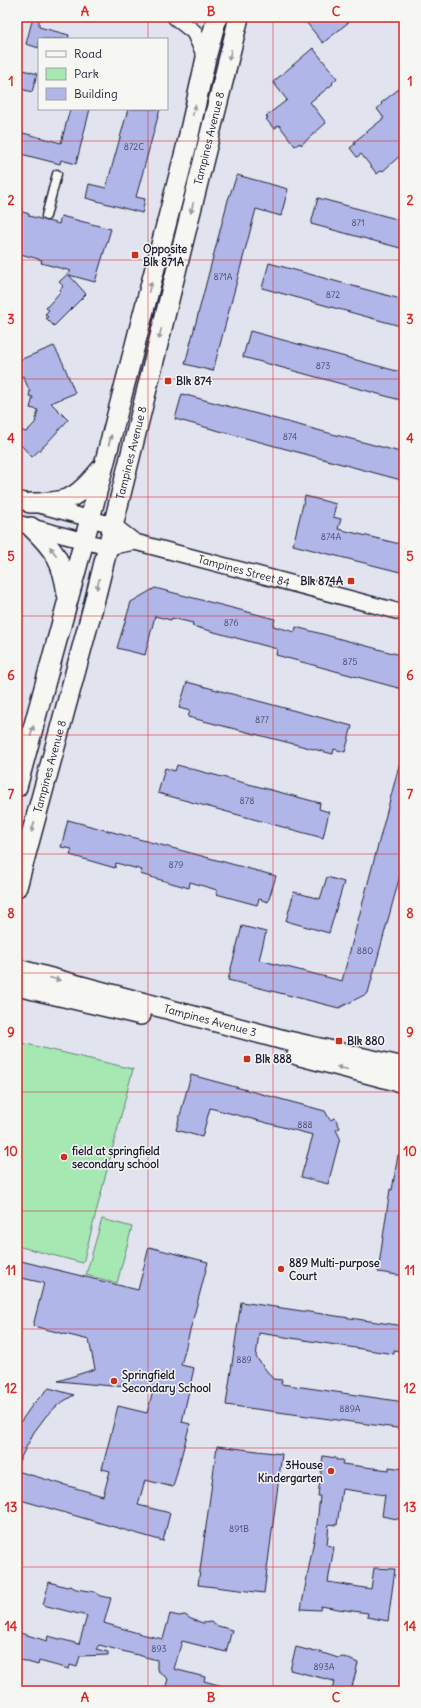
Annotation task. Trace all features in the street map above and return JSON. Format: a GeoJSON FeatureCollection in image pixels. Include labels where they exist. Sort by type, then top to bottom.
{"type":"FeatureCollection","features":[{"type":"Feature","properties":{"kind":"street"},"geometry":{"type":"LineString","coordinates":[[175,17],[194,32],[206,58]]}},
{"type":"Feature","properties":{"kind":"street","name":"Tampines Avenue 8"},"geometry":{"type":"LineString","coordinates":[[17,787],[90,519],[186,148],[206,58],[217,17]]}},
{"type":"Feature","properties":{"kind":"street","name":"Tampines Avenue 8"},"geometry":{"type":"LineString","coordinates":[[17,887],[93,607],[239,17]]}},
{"type":"Feature","properties":{"kind":"street"},"geometry":{"type":"LineString","coordinates":[[24,501],[56,503],[70,498],[84,488],[103,466]]}},
{"type":"Feature","properties":{"kind":"street","name":"Tampines Street 84"},"geometry":{"type":"LineString","coordinates":[[24,501],[113,525],[135,542],[404,613]]}},
{"type":"Feature","properties":{"kind":"street"},"geometry":{"type":"LineString","coordinates":[[24,525],[107,546],[135,542]]}},
{"type":"Feature","properties":{"kind":"street"},"geometry":{"type":"LineString","coordinates":[[24,525],[52,549],[61,564],[68,601]]}},
{"type":"Feature","properties":{"kind":"street","name":"Tampines Avenue 3"},"geometry":{"type":"LineString","coordinates":[[17,969],[284,1040],[404,1067]]}},
{"type":"Feature","properties":{"kind":"street","name":"Tampines Avenue 3"},"geometry":{"type":"LineString","coordinates":[[17,986],[130,1012],[404,1083]]}},
{"type":"Feature","properties":{"kind":"lane"},"geometry":{"type":"LineString","coordinates":[[46,216],[57,174]]}},
{"type":"Feature","properties":{"kind":"green space","name":"field at springfield secondary school"},"geometry":{"type":"Polygon","coordinates":[[[22,1043],[133,1069],[83,1263],[17,1246],[17,1063],[22,1043]]]}},
{"type":"Feature","properties":{"kind":"green space"},"geometry":{"type":"Polygon","coordinates":[[[102,1219],[132,1227],[117,1283],[86,1275],[102,1219]]]}},
{"type":"Feature","properties":{"kind":"building"},"geometry":{"type":"Polygon","coordinates":[[[33,17],[39,17],[39,27],[69,35],[68,38],[38,38],[38,48],[26,44],[33,17]]]}},
{"type":"Feature","properties":{"kind":"building"},"geometry":{"type":"Polygon","coordinates":[[[302,17],[355,17],[323,43],[302,17]]]}},
{"type":"Feature","properties":{"kind":"building"},"geometry":{"type":"Polygon","coordinates":[[[313,48],[337,78],[332,83],[333,84],[310,102],[326,123],[301,145],[300,143],[295,146],[279,125],[274,129],[266,119],[268,118],[266,116],[287,100],[273,82],[313,48]]]}},
{"type":"Feature","properties":{"kind":"building"},"geometry":{"type":"Polygon","coordinates":[[[17,68],[37,74],[32,92],[17,88],[17,68]]]}},
{"type":"Feature","properties":{"kind":"building"},"geometry":{"type":"Polygon","coordinates":[[[404,85],[404,152],[383,171],[382,170],[377,174],[361,154],[357,157],[350,148],[355,144],[354,142],[384,118],[377,109],[382,104],[381,103],[404,85]]]}},
{"type":"Feature","properties":{"kind":"building"},"geometry":{"type":"Polygon","coordinates":[[[70,110],[90,110],[76,164],[61,160],[60,164],[17,153],[23,133],[61,143],[70,110]]]}},
{"type":"Feature","properties":{"kind":"building"},"geometry":{"type":"Polygon","coordinates":[[[128,110],[160,110],[136,197],[145,199],[142,213],[86,198],[89,184],[106,188],[128,110]]]}},
{"type":"Feature","properties":{"kind":"building"},"geometry":{"type":"Polygon","coordinates":[[[237,175],[288,189],[281,216],[256,209],[213,371],[185,364],[228,200],[237,175]]]}},
{"type":"Feature","properties":{"kind":"building"},"geometry":{"type":"Polygon","coordinates":[[[318,198],[404,221],[404,249],[311,224],[318,198]]]}},
{"type":"Feature","properties":{"kind":"building"},"geometry":{"type":"Polygon","coordinates":[[[17,210],[29,214],[29,216],[59,224],[61,216],[111,229],[95,282],[69,275],[86,294],[54,326],[46,318],[48,317],[45,314],[49,310],[46,308],[61,291],[60,290],[63,286],[59,282],[71,271],[41,263],[42,260],[17,253],[17,210]]]}},
{"type":"Feature","properties":{"kind":"building"},"geometry":{"type":"Polygon","coordinates":[[[269,263],[404,300],[404,327],[262,288],[269,263]]]}},
{"type":"Feature","properties":{"kind":"building"},"geometry":{"type":"Polygon","coordinates":[[[250,331],[404,373],[404,401],[243,357],[250,331]]]}},
{"type":"Feature","properties":{"kind":"building"},"geometry":{"type":"Polygon","coordinates":[[[54,346],[63,363],[75,393],[51,403],[68,420],[32,457],[17,441],[17,429],[26,432],[35,423],[38,410],[30,408],[33,397],[29,396],[30,392],[23,376],[17,379],[17,361],[54,346]]]}},
{"type":"Feature","properties":{"kind":"building"},"geometry":{"type":"Polygon","coordinates":[[[182,394],[404,453],[404,471],[401,480],[175,419],[182,394]]]}},
{"type":"Feature","properties":{"kind":"building"},"geometry":{"type":"Polygon","coordinates":[[[305,496],[336,504],[333,517],[341,519],[338,529],[404,545],[404,573],[293,545],[305,496]]]}},
{"type":"Feature","properties":{"kind":"building"},"geometry":{"type":"Polygon","coordinates":[[[155,588],[275,619],[273,626],[295,632],[296,627],[404,656],[404,680],[402,689],[276,655],[277,649],[192,626],[193,623],[172,618],[171,620],[155,616],[145,655],[117,648],[131,602],[155,588]]]}},
{"type":"Feature","properties":{"kind":"building"},"geometry":{"type":"Polygon","coordinates":[[[187,682],[352,726],[345,752],[334,749],[333,754],[188,717],[190,711],[179,708],[187,682]]]}},
{"type":"Feature","properties":{"kind":"building"},"geometry":{"type":"Polygon","coordinates":[[[400,762],[404,762],[404,861],[368,993],[339,1008],[228,980],[242,926],[266,932],[259,960],[342,981],[400,762]]]}},
{"type":"Feature","properties":{"kind":"building"},"geometry":{"type":"Polygon","coordinates":[[[177,765],[320,803],[319,809],[329,812],[323,838],[158,793],[165,768],[175,771],[177,765]]]}},
{"type":"Feature","properties":{"kind":"building"},"geometry":{"type":"Polygon","coordinates":[[[68,820],[276,876],[268,902],[259,899],[257,905],[216,894],[217,890],[190,882],[189,888],[140,874],[142,870],[116,863],[115,868],[70,855],[72,849],[61,847],[68,820]]]}},
{"type":"Feature","properties":{"kind":"building"},"geometry":{"type":"Polygon","coordinates":[[[327,877],[344,882],[329,933],[286,921],[294,892],[320,899],[327,877]]]}},
{"type":"Feature","properties":{"kind":"building"},"geometry":{"type":"Polygon","coordinates":[[[191,1075],[325,1111],[330,1120],[335,1118],[340,1128],[336,1130],[340,1138],[328,1184],[301,1177],[313,1135],[210,1108],[202,1137],[176,1130],[191,1075]]]}},
{"type":"Feature","properties":{"kind":"building"},"geometry":{"type":"Polygon","coordinates":[[[398,1155],[404,1156],[404,1276],[378,1272],[390,1189],[392,1190],[398,1155]]]}},
{"type":"Feature","properties":{"kind":"building"},"geometry":{"type":"Polygon","coordinates":[[[149,1247],[208,1262],[181,1365],[194,1368],[182,1422],[190,1424],[173,1487],[145,1480],[138,1505],[170,1513],[163,1541],[17,1499],[17,1471],[103,1496],[110,1471],[102,1469],[118,1406],[147,1413],[153,1391],[123,1387],[124,1385],[111,1386],[58,1381],[95,1369],[89,1340],[33,1326],[44,1283],[17,1277],[17,1260],[138,1290],[149,1247]]]}},
{"type":"Feature","properties":{"kind":"building"},"geometry":{"type":"Polygon","coordinates":[[[241,1302],[404,1326],[400,1351],[394,1350],[394,1354],[259,1333],[256,1357],[273,1379],[282,1380],[281,1384],[404,1402],[404,1429],[226,1405],[241,1302]]]}},
{"type":"Feature","properties":{"kind":"building"},"geometry":{"type":"Polygon","coordinates":[[[49,1388],[74,1395],[59,1404],[46,1416],[34,1432],[17,1465],[17,1427],[33,1404],[49,1388]]]}},
{"type":"Feature","properties":{"kind":"building"},"geometry":{"type":"Polygon","coordinates":[[[217,1446],[282,1454],[264,1593],[198,1585],[217,1446]]]}},
{"type":"Feature","properties":{"kind":"building"},"geometry":{"type":"Polygon","coordinates":[[[323,1456],[336,1458],[336,1460],[343,1460],[342,1464],[389,1470],[389,1467],[404,1469],[404,1505],[402,1520],[382,1516],[385,1495],[342,1489],[337,1525],[329,1524],[327,1545],[334,1547],[328,1582],[371,1589],[374,1568],[395,1569],[388,1621],[367,1617],[368,1613],[321,1606],[320,1610],[301,1609],[317,1524],[320,1496],[318,1496],[323,1456]]]}},
{"type":"Feature","properties":{"kind":"building"},"geometry":{"type":"Polygon","coordinates":[[[49,1582],[95,1592],[100,1596],[111,1598],[104,1623],[141,1634],[163,1639],[170,1614],[179,1616],[185,1615],[191,1619],[203,1623],[211,1622],[215,1625],[232,1630],[226,1652],[182,1641],[174,1669],[205,1677],[204,1681],[226,1687],[225,1691],[165,1689],[168,1679],[157,1670],[157,1660],[99,1645],[96,1649],[108,1652],[108,1655],[80,1656],[77,1667],[70,1665],[69,1669],[39,1661],[38,1665],[17,1659],[17,1632],[47,1641],[48,1636],[79,1644],[87,1616],[43,1605],[49,1582]]]}},
{"type":"Feature","properties":{"kind":"building"},"geometry":{"type":"Polygon","coordinates":[[[296,1647],[315,1652],[317,1651],[338,1658],[344,1657],[358,1663],[351,1691],[332,1691],[334,1681],[290,1670],[296,1647]]]}},
{"type":"Feature","properties":{"kind":"place","name":"Opposite Blk 871A"},"geometry":{"type":"Point","coordinates":[135,255]}},
{"type":"Feature","properties":{"kind":"place","name":"Blk 874"},"geometry":{"type":"Point","coordinates":[168,381]}},
{"type":"Feature","properties":{"kind":"place","name":"Blk 874A"},"geometry":{"type":"Point","coordinates":[351,581]}},
{"type":"Feature","properties":{"kind":"place","name":"Blk 880"},"geometry":{"type":"Point","coordinates":[339,1041]}},
{"type":"Feature","properties":{"kind":"place","name":"Blk 888"},"geometry":{"type":"Point","coordinates":[247,1059]}},
{"type":"Feature","properties":{"kind":"place","name":"field at springfield secondary school"},"geometry":{"type":"Point","coordinates":[64,1157]}},
{"type":"Feature","properties":{"kind":"place","name":"889 Multi-purpose Court"},"geometry":{"type":"Point","coordinates":[281,1269]}},
{"type":"Feature","properties":{"kind":"place","name":"Springfield Secondary School"},"geometry":{"type":"Point","coordinates":[114,1381]}},
{"type":"Feature","properties":{"kind":"place","name":"3House Kindergarten"},"geometry":{"type":"Point","coordinates":[331,1471]}}]}
